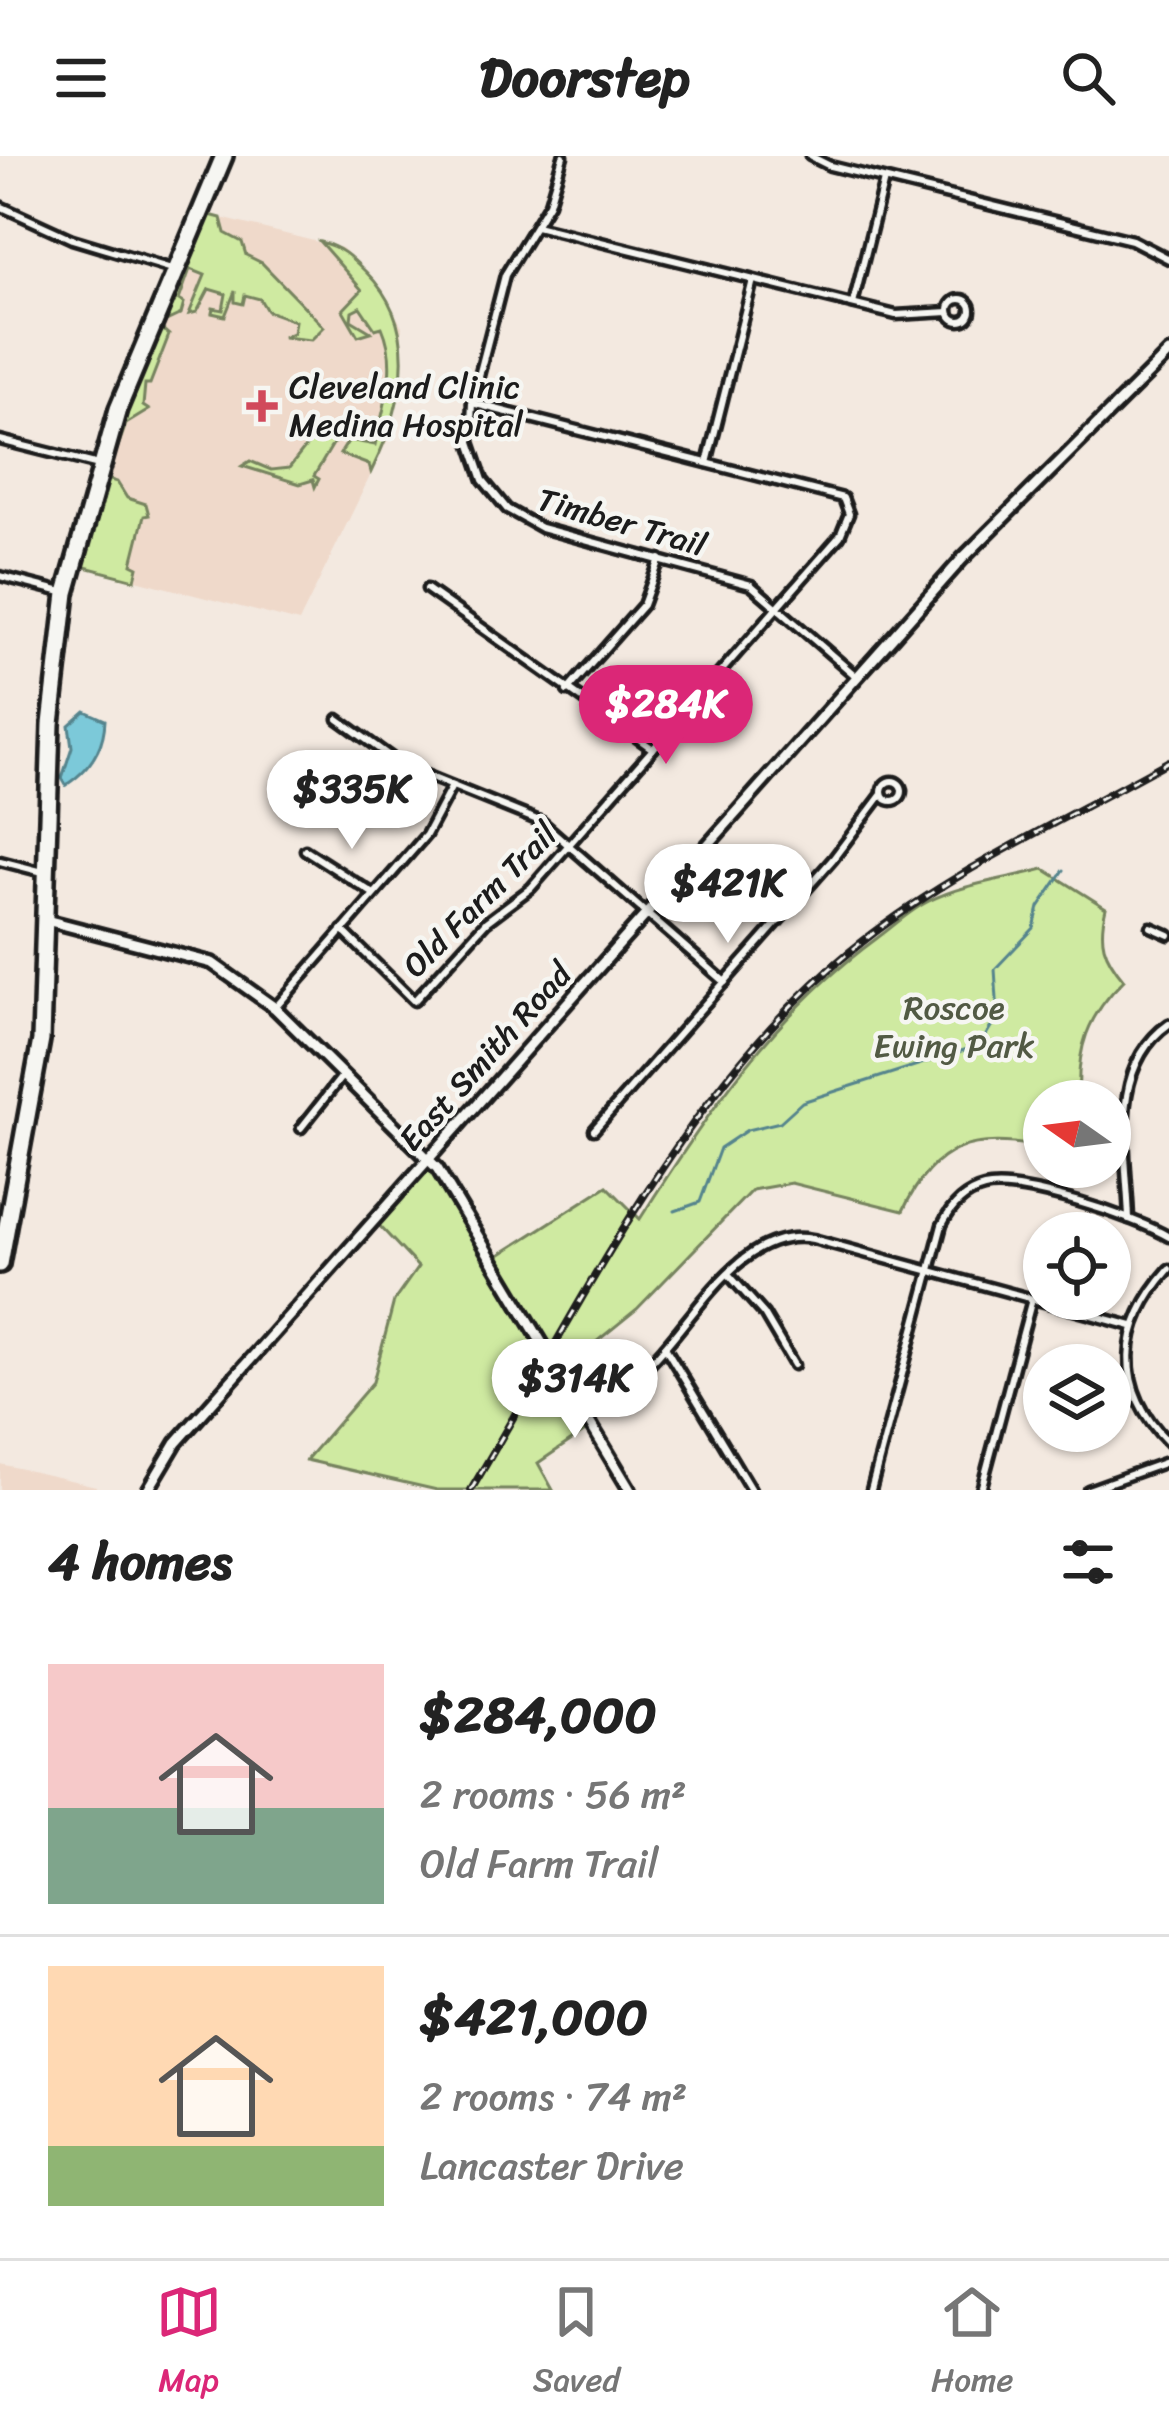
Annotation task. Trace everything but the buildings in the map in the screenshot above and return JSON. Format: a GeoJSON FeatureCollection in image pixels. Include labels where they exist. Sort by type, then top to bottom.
{"type":"FeatureCollection","features":[{"type":"Feature","properties":{"kind":"highway"},"geometry":{"type":"LineString","coordinates":[[0,1264],[37,1076],[51,724],[66,592],[99,465],[224,156]]}},
{"type":"Feature","properties":{"kind":"street","name":"Timber Trail"},"geometry":{"type":"LineString","coordinates":[[563,156],[536,226],[505,275],[472,403],[470,442],[478,469],[507,509],[550,531],[742,580],[856,676]]}},
{"type":"Feature","properties":{"kind":"street"},"geometry":{"type":"LineString","coordinates":[[810,156],[884,180],[1132,239],[1169,259]]}},
{"type":"Feature","properties":{"kind":"street"},"geometry":{"type":"LineString","coordinates":[[853,304],[884,180]]}},
{"type":"Feature","properties":{"kind":"street"},"geometry":{"type":"LineString","coordinates":[[0,206],[72,239],[175,271]]}},
{"type":"Feature","properties":{"kind":"street"},"geometry":{"type":"LineString","coordinates":[[536,226],[910,316],[950,312]]}},
{"type":"Feature","properties":{"kind":"street"},"geometry":{"type":"LineString","coordinates":[[472,403],[707,463],[753,280]]}},
{"type":"Feature","properties":{"kind":"street","name":"East Smith Road"},"geometry":{"type":"LineString","coordinates":[[148,1490],[176,1443],[856,676],[962,559],[1169,353]]}},
{"type":"Feature","properties":{"kind":"street"},"geometry":{"type":"LineString","coordinates":[[0,440],[99,465]]}},
{"type":"Feature","properties":{"kind":"street","name":"Old Farm Trail"},"geometry":{"type":"LineString","coordinates":[[342,930],[414,1001],[486,922],[512,906],[568,845],[840,536],[848,501],[707,463]]}},
{"type":"Feature","properties":{"kind":"street"},"geometry":{"type":"LineString","coordinates":[[567,691],[643,604],[660,559]]}},
{"type":"Feature","properties":{"kind":"street"},"geometry":{"type":"LineString","coordinates":[[0,576],[66,592]]}},
{"type":"Feature","properties":{"kind":"street"},"geometry":{"type":"LineString","coordinates":[[427,589],[653,749]]}},
{"type":"Feature","properties":{"kind":"street"},"geometry":{"type":"LineString","coordinates":[[338,719],[403,766],[542,822],[724,982]]}},
{"type":"Feature","properties":{"kind":"street"},"geometry":{"type":"LineString","coordinates":[[274,1008],[425,835],[451,788]]}},
{"type":"Feature","properties":{"kind":"street"},"geometry":{"type":"LineString","coordinates":[[594,1130],[882,794]]}},
{"type":"Feature","properties":{"kind":"street"},"geometry":{"type":"LineString","coordinates":[[305,850],[374,894]]}},
{"type":"Feature","properties":{"kind":"street"},"geometry":{"type":"LineString","coordinates":[[0,861],[48,873]]}},
{"type":"Feature","properties":{"kind":"street"},"geometry":{"type":"LineString","coordinates":[[46,920],[212,963],[243,980],[344,1075],[430,1160],[630,1490]]}},
{"type":"Feature","properties":{"kind":"street"},"geometry":{"type":"LineString","coordinates":[[1151,927],[1169,935]]}},
{"type":"Feature","properties":{"kind":"street"},"geometry":{"type":"LineString","coordinates":[[1129,1212],[1127,1088],[1138,1056],[1169,1024]]}},
{"type":"Feature","properties":{"kind":"street"},"geometry":{"type":"LineString","coordinates":[[301,1128],[344,1075]]}},
{"type":"Feature","properties":{"kind":"street"},"geometry":{"type":"LineString","coordinates":[[872,1490],[946,1217],[958,1202],[984,1188],[1010,1187],[1103,1212]]}},
{"type":"Feature","properties":{"kind":"street"},"geometry":{"type":"LineString","coordinates":[[1131,1220],[1169,1237]]}},
{"type":"Feature","properties":{"kind":"street"},"geometry":{"type":"LineString","coordinates":[[581,1409],[634,1378],[763,1244],[796,1236],[1023,1297]]}},
{"type":"Feature","properties":{"kind":"street"},"geometry":{"type":"LineString","coordinates":[[1169,1269],[1132,1326],[1127,1351],[1131,1388],[1142,1411],[1169,1442]]}},
{"type":"Feature","properties":{"kind":"street"},"geometry":{"type":"LineString","coordinates":[[729,1276],[764,1314],[794,1365]]}},
{"type":"Feature","properties":{"kind":"street"},"geometry":{"type":"LineString","coordinates":[[980,1490],[1026,1320]]}},
{"type":"Feature","properties":{"kind":"street"},"geometry":{"type":"LineString","coordinates":[[1110,1320],[1132,1326]]}},
{"type":"Feature","properties":{"kind":"street"},"geometry":{"type":"LineString","coordinates":[[664,1347],[751,1490]]}},
{"type":"Feature","properties":{"kind":"street"},"geometry":{"type":"LineString","coordinates":[[1088,1490],[1169,1462]]}},
{"type":"Feature","properties":{"kind":"shaded area","name":"Cleveland Clinic Medina Hospital"},"geometry":{"type":"Polygon","coordinates":[[[209,215],[342,248],[375,280],[402,326],[401,380],[391,433],[299,622],[82,566],[115,438],[209,215]]]}},
{"type":"Feature","properties":{"kind":"shaded area"},"geometry":{"type":"Polygon","coordinates":[[[0,1464],[96,1486],[95,1490],[0,1490],[0,1464]]]}},
{"type":"Feature","properties":{"kind":"green space"},"geometry":{"type":"Polygon","coordinates":[[[206,214],[221,218],[225,233],[242,242],[246,255],[262,263],[324,327],[311,340],[283,337],[293,333],[295,321],[267,311],[260,299],[245,295],[243,304],[235,302],[235,291],[225,316],[212,313],[213,308],[223,310],[226,294],[209,289],[197,312],[189,314],[205,275],[190,269],[179,300],[184,303],[181,314],[168,320],[165,307],[206,214]]]}},
{"type":"Feature","properties":{"kind":"green space"},"geometry":{"type":"Polygon","coordinates":[[[320,242],[350,257],[384,294],[401,343],[399,395],[371,472],[369,465],[340,454],[349,440],[375,445],[388,386],[387,342],[382,327],[375,329],[360,307],[352,311],[351,320],[371,332],[358,336],[343,310],[362,290],[320,242]]]}},
{"type":"Feature","properties":{"kind":"green space"},"geometry":{"type":"Polygon","coordinates":[[[160,327],[169,335],[150,384],[145,384],[143,406],[149,410],[126,424],[113,461],[109,459],[123,407],[160,327]]]}},
{"type":"Feature","properties":{"kind":"green space"},"geometry":{"type":"Polygon","coordinates":[[[316,434],[336,439],[314,476],[319,479],[315,487],[313,480],[300,484],[242,466],[250,461],[271,470],[289,468],[316,434]]]}},
{"type":"Feature","properties":{"kind":"green space"},"geometry":{"type":"Polygon","coordinates":[[[107,479],[117,482],[127,498],[146,504],[149,515],[144,516],[132,564],[138,567],[135,580],[81,566],[107,479]]]}},
{"type":"Feature","properties":{"kind":"green space","name":"Roscoe Ewing Park"},"geometry":{"type":"Polygon","coordinates":[[[1044,869],[1106,908],[1104,946],[1124,980],[1086,1035],[1080,1080],[1023,1080],[1023,1145],[997,1142],[959,1149],[928,1171],[903,1211],[791,1183],[752,1190],[637,1309],[564,1368],[496,1257],[607,1186],[640,1219],[745,1067],[806,999],[908,914],[970,886],[1044,869]]]}},
{"type":"Feature","properties":{"kind":"green space"},"geometry":{"type":"Polygon","coordinates":[[[430,1162],[588,1429],[538,1463],[553,1490],[437,1490],[306,1460],[373,1382],[394,1301],[418,1267],[376,1222],[430,1162]]]}},
{"type":"Feature","properties":{"kind":"water"},"geometry":{"type":"Polygon","coordinates":[[[85,711],[105,720],[102,740],[88,765],[66,785],[62,778],[72,747],[69,725],[85,711]]]}},
{"type":"Feature","properties":{"kind":"waterway"},"geometry":{"type":"LineString","coordinates":[[675,1211],[700,1202],[720,1148],[747,1130],[780,1122],[802,1102],[980,1045],[998,1015],[995,969],[1034,928],[1039,907],[1064,870]]}},
{"type":"Feature","properties":{"kind":"railway"},"geometry":{"type":"LineString","coordinates":[[471,1490],[643,1197],[744,1058],[800,997],[862,942],[935,891],[1169,761]]}},
{"type":"Feature","properties":{"kind":"place","name":"Cleveland Clinic Medina Hospital"},"geometry":{"type":"Point","coordinates":[262,406]}}]}
